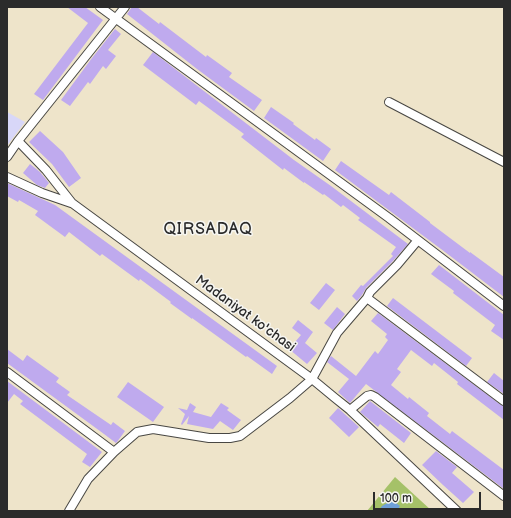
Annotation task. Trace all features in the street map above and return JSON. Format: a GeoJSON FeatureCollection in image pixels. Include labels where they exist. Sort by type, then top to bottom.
{"type":"FeatureCollection","features":[{"type":"Feature","properties":{"kind":"street"},"geometry":{"type":"LineString","coordinates":[[100,7],[389,218],[504,306]]}},
{"type":"Feature","properties":{"kind":"street"},"geometry":{"type":"LineString","coordinates":[[7,157],[18,141],[125,7]]}},
{"type":"Feature","properties":{"kind":"street"},"geometry":{"type":"LineString","coordinates":[[389,102],[504,162]]}},
{"type":"Feature","properties":{"kind":"street","name":"Madaniyat ko'chasi"},"geometry":{"type":"LineString","coordinates":[[18,141],[46,170],[72,203],[312,379],[350,410],[457,511]]}},
{"type":"Feature","properties":{"kind":"street"},"geometry":{"type":"LineString","coordinates":[[7,176],[42,193],[72,203]]}},
{"type":"Feature","properties":{"kind":"street"},"geometry":{"type":"LineString","coordinates":[[70,511],[88,479],[114,452],[137,432],[153,429],[210,438],[230,438],[240,436],[290,398],[312,379],[337,333],[367,298],[370,292],[418,240]]}},
{"type":"Feature","properties":{"kind":"street"},"geometry":{"type":"LineString","coordinates":[[367,298],[504,401]]}},
{"type":"Feature","properties":{"kind":"street"},"geometry":{"type":"LineString","coordinates":[[7,372],[114,452]]}},
{"type":"Feature","properties":{"kind":"street"},"geometry":{"type":"LineString","coordinates":[[350,410],[367,396],[371,395],[375,397],[504,496]]}},
{"type":"Feature","properties":{"kind":"shaded area"},"geometry":{"type":"Polygon","coordinates":[[[7,112],[25,122],[7,146],[7,112]]]}},
{"type":"Feature","properties":{"kind":"green space"},"geometry":{"type":"Polygon","coordinates":[[[395,477],[432,511],[367,511],[395,477]]]}},
{"type":"Feature","properties":{"kind":"water"},"geometry":{"type":"Polygon","coordinates":[[[391,501],[400,506],[397,511],[379,511],[382,506],[391,501]]]}},
{"type":"Feature","properties":{"kind":"building"},"geometry":{"type":"Polygon","coordinates":[[[67,7],[85,7],[103,20],[43,100],[34,94],[88,23],[67,7]]]}},
{"type":"Feature","properties":{"kind":"building"},"geometry":{"type":"Polygon","coordinates":[[[132,7],[137,7],[159,24],[160,22],[206,57],[207,55],[232,73],[229,77],[262,100],[254,111],[197,69],[127,14],[132,7]]]}},
{"type":"Feature","properties":{"kind":"building"},"geometry":{"type":"Polygon","coordinates":[[[115,29],[121,34],[108,50],[116,56],[106,69],[103,66],[90,84],[88,82],[70,106],[61,100],[92,58],[115,29]]]}},
{"type":"Feature","properties":{"kind":"building"},"geometry":{"type":"Polygon","coordinates":[[[153,52],[294,160],[408,244],[366,288],[357,301],[352,296],[361,285],[363,286],[393,256],[391,254],[396,247],[358,220],[360,218],[343,205],[341,207],[284,168],[283,170],[241,137],[244,134],[199,101],[196,105],[143,65],[153,52]]]}},
{"type":"Feature","properties":{"kind":"building"},"geometry":{"type":"Polygon","coordinates":[[[271,107],[315,140],[316,138],[331,149],[323,161],[264,118],[271,107]]]}},
{"type":"Feature","properties":{"kind":"building"},"geometry":{"type":"Polygon","coordinates":[[[40,131],[63,152],[81,178],[69,187],[52,164],[29,142],[40,131]]]}},
{"type":"Feature","properties":{"kind":"building"},"geometry":{"type":"Polygon","coordinates":[[[341,161],[389,195],[391,192],[430,223],[504,277],[504,297],[335,170],[341,161]]]}},
{"type":"Feature","properties":{"kind":"building"},"geometry":{"type":"Polygon","coordinates":[[[30,164],[40,172],[49,183],[45,188],[37,185],[23,173],[30,164]]]}},
{"type":"Feature","properties":{"kind":"building"},"geometry":{"type":"Polygon","coordinates":[[[7,183],[55,205],[277,366],[272,374],[192,319],[140,279],[139,281],[102,254],[100,256],[69,232],[65,237],[35,215],[38,211],[19,200],[18,202],[7,196],[7,183]]]}},
{"type":"Feature","properties":{"kind":"building"},"geometry":{"type":"Polygon","coordinates":[[[439,265],[504,315],[504,340],[491,331],[495,325],[431,274],[439,265]]]}},
{"type":"Feature","properties":{"kind":"building"},"geometry":{"type":"Polygon","coordinates":[[[326,283],[335,290],[319,310],[310,303],[326,283]]]}},
{"type":"Feature","properties":{"kind":"building"},"geometry":{"type":"Polygon","coordinates":[[[393,298],[472,358],[466,366],[387,306],[393,298]]]}},
{"type":"Feature","properties":{"kind":"building"},"geometry":{"type":"Polygon","coordinates":[[[337,307],[345,314],[333,330],[324,323],[337,307]]]}},
{"type":"Feature","properties":{"kind":"building"},"geometry":{"type":"Polygon","coordinates":[[[378,313],[504,406],[504,420],[457,384],[458,382],[434,363],[432,366],[411,350],[397,369],[401,372],[391,385],[429,413],[427,416],[450,434],[452,431],[504,470],[504,489],[366,384],[350,403],[338,392],[349,379],[327,362],[331,356],[356,376],[375,351],[378,354],[388,340],[385,337],[387,334],[371,321],[378,313]]]}},
{"type":"Feature","properties":{"kind":"building"},"geometry":{"type":"Polygon","coordinates":[[[298,320],[313,332],[305,343],[317,353],[307,364],[289,349],[301,335],[292,328],[298,320]]]}},
{"type":"Feature","properties":{"kind":"building"},"geometry":{"type":"Polygon","coordinates":[[[7,349],[23,361],[27,355],[59,378],[56,382],[70,392],[67,395],[111,425],[113,422],[125,431],[117,442],[116,443],[7,363],[7,349]]]}},
{"type":"Feature","properties":{"kind":"building"},"geometry":{"type":"Polygon","coordinates":[[[494,373],[504,381],[504,394],[487,382],[494,373]]]}},
{"type":"Feature","properties":{"kind":"building"},"geometry":{"type":"Polygon","coordinates":[[[7,381],[102,452],[90,467],[82,462],[87,454],[20,404],[23,401],[14,394],[7,403],[7,381]]]}},
{"type":"Feature","properties":{"kind":"building"},"geometry":{"type":"Polygon","coordinates":[[[128,382],[164,407],[153,422],[117,397],[128,382]]]}},
{"type":"Feature","properties":{"kind":"building"},"geometry":{"type":"Polygon","coordinates":[[[370,401],[411,433],[404,443],[380,424],[378,427],[360,412],[370,401]]]}},
{"type":"Feature","properties":{"kind":"building"},"geometry":{"type":"Polygon","coordinates":[[[190,403],[196,407],[193,412],[211,417],[221,403],[229,408],[227,410],[241,420],[233,430],[220,421],[213,429],[187,424],[189,416],[182,425],[181,424],[185,414],[178,408],[187,410],[190,403]]]}},
{"type":"Feature","properties":{"kind":"building"},"geometry":{"type":"Polygon","coordinates":[[[338,408],[359,427],[349,437],[329,418],[338,408]]]}},
{"type":"Feature","properties":{"kind":"building"},"geometry":{"type":"Polygon","coordinates":[[[436,451],[457,467],[452,473],[474,492],[463,503],[422,465],[436,451]]]}},
{"type":"Feature","properties":{"kind":"district","name":"QIRSADAQ"},"geometry":{"type":"Point","coordinates":[208,230]}}]}
